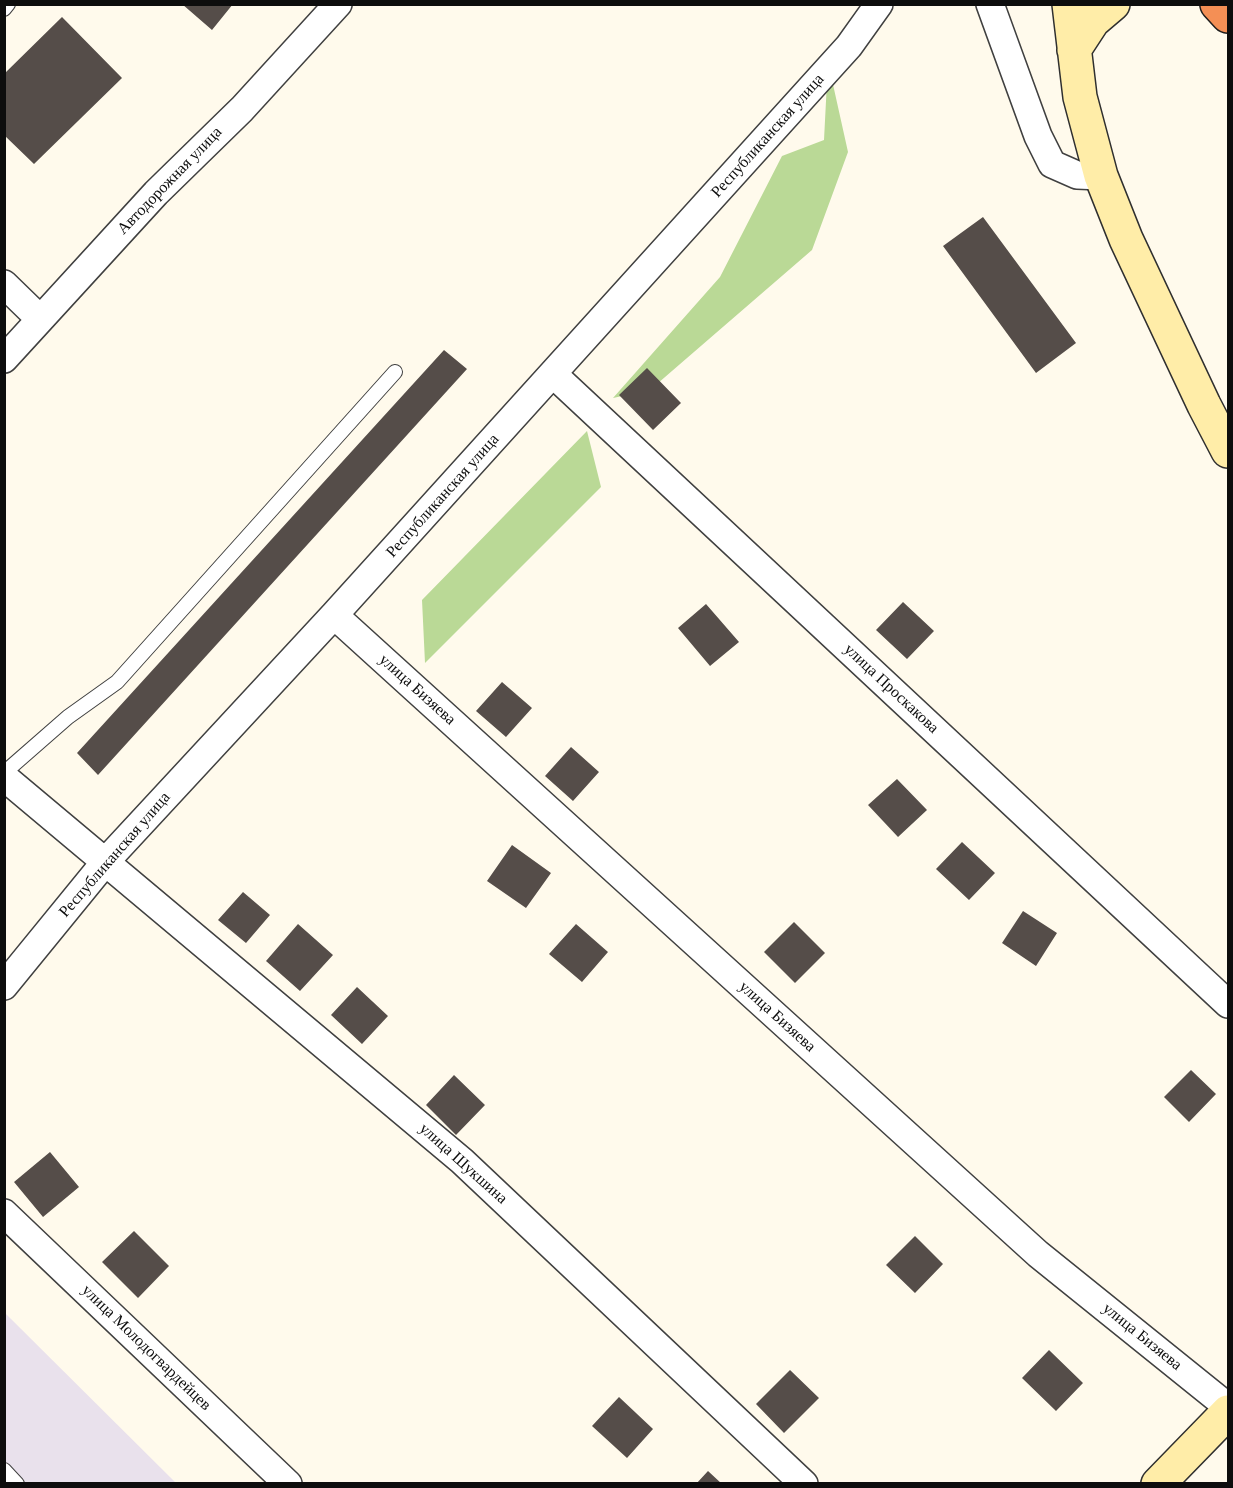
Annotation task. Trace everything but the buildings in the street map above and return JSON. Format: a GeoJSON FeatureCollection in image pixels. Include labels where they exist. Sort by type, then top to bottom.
{"type":"FeatureCollection","features":[{"type":"Feature","properties":{"kind":"highway"},"geometry":{"type":"LineString","coordinates":[[1217,4],[1228,16]]}},
{"type":"Feature","properties":{"kind":"street","name":"Автодорожная улица"},"geometry":{"type":"LineString","coordinates":[[4,359],[156,193],[242,109],[338,4]]}},
{"type":"Feature","properties":{"kind":"street","name":"Республиканская улица"},"geometry":{"type":"LineString","coordinates":[[4,986],[106,861],[554,374],[849,46],[879,4]]}},
{"type":"Feature","properties":{"kind":"street"},"geometry":{"type":"LineString","coordinates":[[990,4],[1038,136],[1052,164],[1077,175],[1101,176]]}},
{"type":"Feature","properties":{"kind":"street"},"geometry":{"type":"LineString","coordinates":[[1069,4],[1080,97],[1101,176],[1126,239],[1228,451]]}},
{"type":"Feature","properties":{"kind":"street"},"geometry":{"type":"LineString","coordinates":[[1074,50],[1093,21],[1113,4]]}},
{"type":"Feature","properties":{"kind":"street"},"geometry":{"type":"LineString","coordinates":[[4,284],[40,319]]}},
{"type":"Feature","properties":{"kind":"street","name":"улица Проскакова"},"geometry":{"type":"LineString","coordinates":[[554,374],[1228,1004]]}},
{"type":"Feature","properties":{"kind":"street","name":"улица Бизяева"},"geometry":{"type":"LineString","coordinates":[[334,615],[1038,1254],[1228,1407]]}},
{"type":"Feature","properties":{"kind":"street","name":"улица Шукшина"},"geometry":{"type":"LineString","coordinates":[[4,775],[462,1161],[804,1484]]}},
{"type":"Feature","properties":{"kind":"street","name":"улица Молодогвардейцев"},"geometry":{"type":"LineString","coordinates":[[4,1213],[288,1484]]}},
{"type":"Feature","properties":{"kind":"street"},"geometry":{"type":"LineString","coordinates":[[1158,1484],[1228,1412]]}},
{"type":"Feature","properties":{"kind":"lane"},"geometry":{"type":"LineString","coordinates":[[4,9],[8,4]]}},
{"type":"Feature","properties":{"kind":"lane"},"geometry":{"type":"LineString","coordinates":[[4,775],[68,717],[117,682],[395,372]]}},
{"type":"Feature","properties":{"kind":"lane"},"geometry":{"type":"LineString","coordinates":[[4,1470],[18,1484]]}},
{"type":"Feature","properties":{"kind":"shaded area"},"geometry":{"type":"Polygon","coordinates":[[[5,1313],[176,1483],[5,1483],[5,1313]]]}},
{"type":"Feature","properties":{"kind":"green space"},"geometry":{"type":"Polygon","coordinates":[[[828,62],[848,152],[812,250],[650,390],[613,398],[720,277],[782,156],[824,140],[828,62]]]}},
{"type":"Feature","properties":{"kind":"green space"},"geometry":{"type":"Polygon","coordinates":[[[587,431],[601,487],[425,663],[422,600],[587,431]]]}}]}
